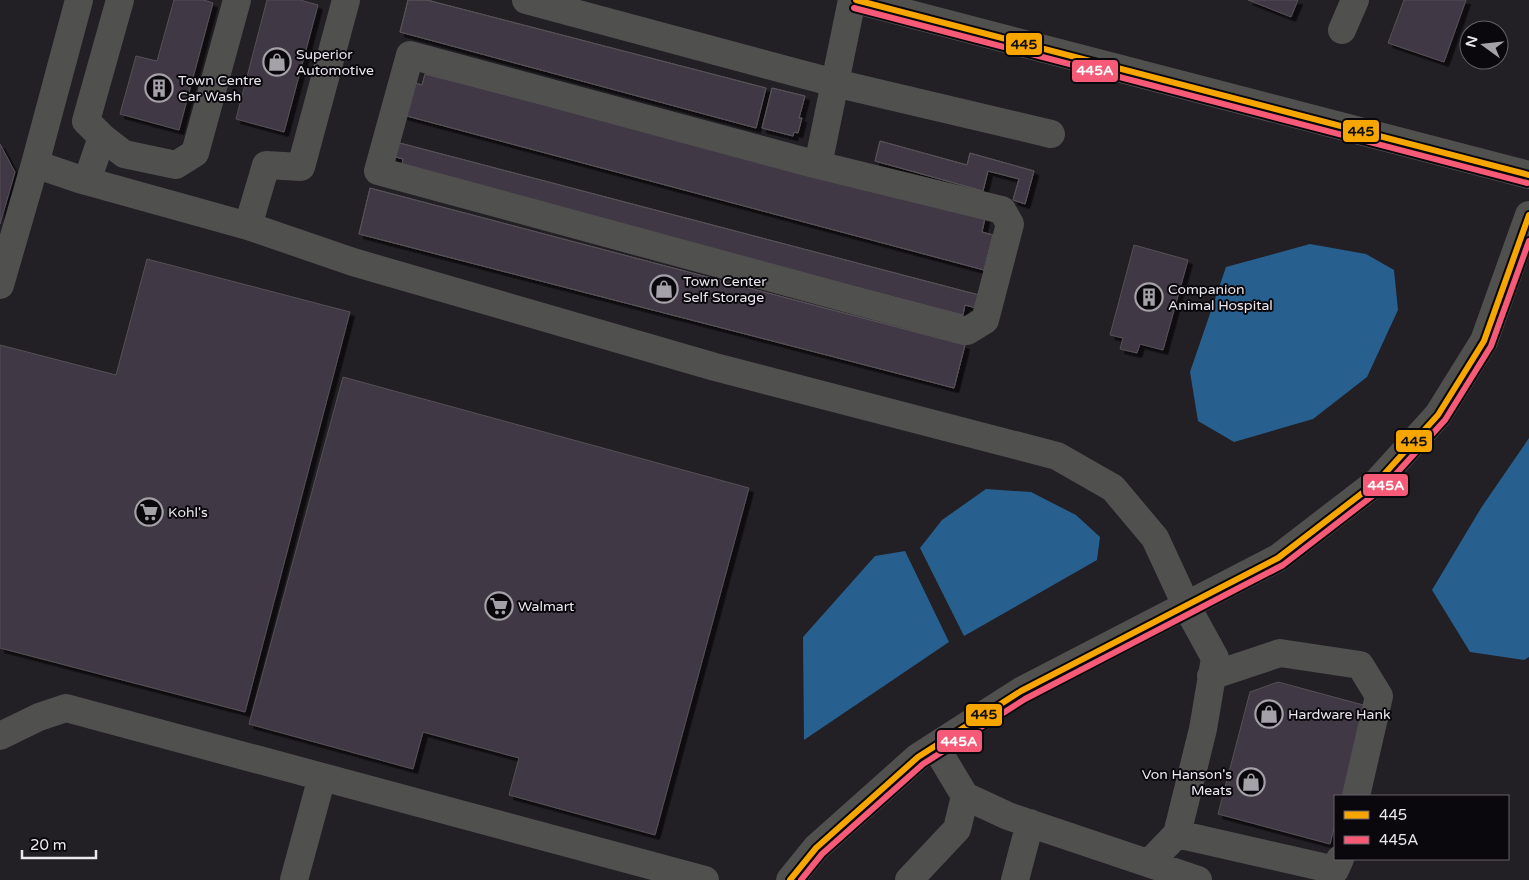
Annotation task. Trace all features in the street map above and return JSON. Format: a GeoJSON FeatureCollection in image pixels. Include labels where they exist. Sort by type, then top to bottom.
{"type":"FeatureCollection","features":[{"type":"Feature","properties":{"kind":"street"},"geometry":{"type":"LineString","coordinates":[[0,285],[80,0]]}},
{"type":"Feature","properties":{"kind":"street"},"geometry":{"type":"LineString","coordinates":[[120,0],[86,121],[102,137],[124,154],[176,165],[195,153],[237,0]]}},
{"type":"Feature","properties":{"kind":"street"},"geometry":{"type":"LineString","coordinates":[[248,226],[266,164],[301,167],[346,0]]}},
{"type":"Feature","properties":{"kind":"street"},"geometry":{"type":"LineString","coordinates":[[526,0],[835,83],[1051,134]]}},
{"type":"Feature","properties":{"kind":"street"},"geometry":{"type":"LineString","coordinates":[[818,165],[852,0]]}},
{"type":"Feature","properties":{"kind":"street"},"geometry":{"type":"LineString","coordinates":[[856,0],[1529,175]]}},
{"type":"Feature","properties":{"kind":"street"},"geometry":{"type":"LineString","coordinates":[[1342,30],[1355,0]]}},
{"type":"Feature","properties":{"kind":"street"},"geometry":{"type":"LineString","coordinates":[[410,55],[818,165],[1002,210],[1010,224],[985,320],[967,330],[378,171],[410,55]]}},
{"type":"Feature","properties":{"kind":"street"},"geometry":{"type":"LineString","coordinates":[[87,181],[102,137]]}},
{"type":"Feature","properties":{"kind":"street"},"geometry":{"type":"LineString","coordinates":[[35,164],[87,181],[248,226],[353,262],[715,367],[1057,456],[1113,488],[1155,538],[1186,605],[1215,658],[1203,729],[1177,834],[1149,863]]}},
{"type":"Feature","properties":{"kind":"street"},"geometry":{"type":"LineString","coordinates":[[790,880],[816,848],[918,757],[1021,691],[1278,558],[1378,481],[1438,415],[1484,341],[1529,215]]}},
{"type":"Feature","properties":{"kind":"street"},"geometry":{"type":"LineString","coordinates":[[1211,676],[1280,653],[1360,665],[1379,696],[1356,795]]}},
{"type":"Feature","properties":{"kind":"street"},"geometry":{"type":"LineString","coordinates":[[0,736],[39,717],[66,708],[705,880]]}},
{"type":"Feature","properties":{"kind":"street"},"geometry":{"type":"LineString","coordinates":[[935,746],[965,796],[1008,816],[1198,880]]}},
{"type":"Feature","properties":{"kind":"street"},"geometry":{"type":"LineString","coordinates":[[294,880],[322,777]]}},
{"type":"Feature","properties":{"kind":"street"},"geometry":{"type":"LineString","coordinates":[[909,880],[957,829],[965,796]]}},
{"type":"Feature","properties":{"kind":"street"},"geometry":{"type":"LineString","coordinates":[[1015,880],[1030,823]]}},
{"type":"Feature","properties":{"kind":"street"},"geometry":{"type":"LineString","coordinates":[[1177,834],[1335,870],[1340,860]]}},
{"type":"Feature","properties":{"kind":"water"},"geometry":{"type":"Polygon","coordinates":[[[1310,244],[1366,254],[1394,270],[1398,310],[1367,377],[1313,419],[1234,442],[1198,421],[1190,372],[1226,267],[1310,244]]]}},
{"type":"Feature","properties":{"kind":"water"},"geometry":{"type":"Polygon","coordinates":[[[1529,438],[1529,657],[1524,660],[1470,652],[1432,590],[1481,508],[1529,438]]]}},
{"type":"Feature","properties":{"kind":"water"},"geometry":{"type":"Polygon","coordinates":[[[986,489],[1031,492],[1076,515],[1100,537],[1097,560],[964,636],[920,548],[942,520],[986,489]]]}},
{"type":"Feature","properties":{"kind":"water"},"geometry":{"type":"Polygon","coordinates":[[[905,551],[949,642],[804,740],[803,637],[875,556],[905,551]]]}},
{"type":"Feature","properties":{"kind":"building","name":"Town Centre Car Wash"},"geometry":{"type":"Polygon","coordinates":[[[174,0],[204,0],[213,3],[179,130],[120,114],[136,56],[157,61],[174,0]]]}},
{"type":"Feature","properties":{"kind":"building","name":"Superior Automotive"},"geometry":{"type":"Polygon","coordinates":[[[267,0],[300,0],[318,5],[284,132],[236,119],[267,0]]]}},
{"type":"Feature","properties":{"kind":"building"},"geometry":{"type":"Polygon","coordinates":[[[408,0],[427,0],[766,88],[756,128],[400,32],[408,0]]]}},
{"type":"Feature","properties":{"kind":"building"},"geometry":{"type":"Polygon","coordinates":[[[408,0],[427,0],[766,88],[756,128],[400,32],[408,0]]]}},
{"type":"Feature","properties":{"kind":"building"},"geometry":{"type":"Polygon","coordinates":[[[1248,0],[1298,0],[1291,17],[1248,0]]]}},
{"type":"Feature","properties":{"kind":"building"},"geometry":{"type":"Polygon","coordinates":[[[1404,0],[1466,0],[1444,62],[1388,43],[1404,0]]]}},
{"type":"Feature","properties":{"kind":"building"},"geometry":{"type":"Polygon","coordinates":[[[425,74],[985,218],[982,232],[993,235],[984,270],[403,115],[411,82],[422,85],[425,74]]]}},
{"type":"Feature","properties":{"kind":"building"},"geometry":{"type":"Polygon","coordinates":[[[425,74],[985,218],[982,232],[993,235],[984,270],[403,115],[411,82],[422,85],[425,74]]]}},
{"type":"Feature","properties":{"kind":"building"},"geometry":{"type":"Polygon","coordinates":[[[772,88],[805,96],[799,118],[802,118],[798,133],[794,132],[793,136],[762,128],[772,88]]]}},
{"type":"Feature","properties":{"kind":"building"},"geometry":{"type":"Polygon","coordinates":[[[772,88],[805,96],[799,118],[802,118],[798,133],[794,132],[793,136],[762,128],[772,88]]]}},
{"type":"Feature","properties":{"kind":"building"},"geometry":{"type":"Polygon","coordinates":[[[880,141],[967,165],[970,153],[1034,171],[1025,204],[1013,200],[1019,179],[988,171],[983,191],[875,161],[880,141]]]}},
{"type":"Feature","properties":{"kind":"building"},"geometry":{"type":"Polygon","coordinates":[[[880,141],[967,165],[970,153],[1034,171],[1025,204],[1013,200],[1019,179],[988,171],[983,191],[875,161],[880,141]]]}},
{"type":"Feature","properties":{"kind":"building","name":"Town Center Self Storage"},"geometry":{"type":"Polygon","coordinates":[[[396,142],[979,295],[976,308],[965,305],[963,315],[401,169],[403,159],[392,156],[396,142]]]}},
{"type":"Feature","properties":{"kind":"building","name":"Town Center Self Storage"},"geometry":{"type":"Polygon","coordinates":[[[396,142],[979,295],[976,308],[965,305],[963,315],[401,169],[403,159],[392,156],[396,142]]]}},
{"type":"Feature","properties":{"kind":"building"},"geometry":{"type":"Polygon","coordinates":[[[0,144],[15,172],[0,224],[0,144]]]}},
{"type":"Feature","properties":{"kind":"building","name":"Town Center Self Storage"},"geometry":{"type":"Polygon","coordinates":[[[370,188],[965,345],[954,388],[359,234],[370,188]]]}},
{"type":"Feature","properties":{"kind":"building","name":"Town Center Self Storage"},"geometry":{"type":"Polygon","coordinates":[[[370,188],[965,345],[954,388],[359,234],[370,188]]]}},
{"type":"Feature","properties":{"kind":"building","name":"Companion Animal Hospital"},"geometry":{"type":"Polygon","coordinates":[[[1134,245],[1188,260],[1163,350],[1140,344],[1137,353],[1120,349],[1123,338],[1110,335],[1134,245]]]}},
{"type":"Feature","properties":{"kind":"building","name":"Kohl's"},"geometry":{"type":"Polygon","coordinates":[[[147,259],[350,312],[245,712],[0,648],[0,345],[116,375],[147,259]]]}},
{"type":"Feature","properties":{"kind":"building","name":"Walmart"},"geometry":{"type":"Polygon","coordinates":[[[343,377],[749,488],[655,835],[509,795],[519,758],[423,732],[413,769],[249,724],[343,377]]]}},
{"type":"Feature","properties":{"kind":"building"},"geometry":{"type":"Polygon","coordinates":[[[1278,682],[1367,706],[1343,795],[1334,795],[1334,828],[1330,844],[1218,814],[1250,692],[1278,682]]]}},
{"type":"Feature","properties":{"kind":"transit line","name":"445"},"geometry":{"type":"LineString","coordinates":[[856,0],[1529,175]]}},
{"type":"Feature","properties":{"kind":"transit line","name":"445A"},"geometry":{"type":"LineString","coordinates":[[854,8],[1527,183]]}},
{"type":"Feature","properties":{"kind":"transit line","name":"445"},"geometry":{"type":"LineString","coordinates":[[790,880],[816,848],[918,757],[1021,691],[1278,558],[1378,481],[1438,415],[1484,341],[1529,215]]}},
{"type":"Feature","properties":{"kind":"transit line","name":"445A"},"geometry":{"type":"LineString","coordinates":[[801,880],[822,854],[923,764],[1025,699],[1283,565],[1384,487],[1445,420],[1491,346],[1529,241]]}},
{"type":"Feature","properties":{"kind":"place","name":"Superior Automotive"},"geometry":{"type":"Point","coordinates":[277,62]}},
{"type":"Feature","properties":{"kind":"place","name":"Town Centre Car Wash"},"geometry":{"type":"Point","coordinates":[159,88]}},
{"type":"Feature","properties":{"kind":"place","name":"Town Center Self Storage"},"geometry":{"type":"Point","coordinates":[664,289]}},
{"type":"Feature","properties":{"kind":"place","name":"Companion Animal Hospital"},"geometry":{"type":"Point","coordinates":[1149,297]}},
{"type":"Feature","properties":{"kind":"place","name":"Kohl's"},"geometry":{"type":"Point","coordinates":[149,512]}},
{"type":"Feature","properties":{"kind":"place","name":"Walmart"},"geometry":{"type":"Point","coordinates":[499,606]}},
{"type":"Feature","properties":{"kind":"place","name":"Hardware Hank"},"geometry":{"type":"Point","coordinates":[1269,714]}},
{"type":"Feature","properties":{"kind":"place","name":"Von Hanson's Meats"},"geometry":{"type":"Point","coordinates":[1251,782]}}]}
